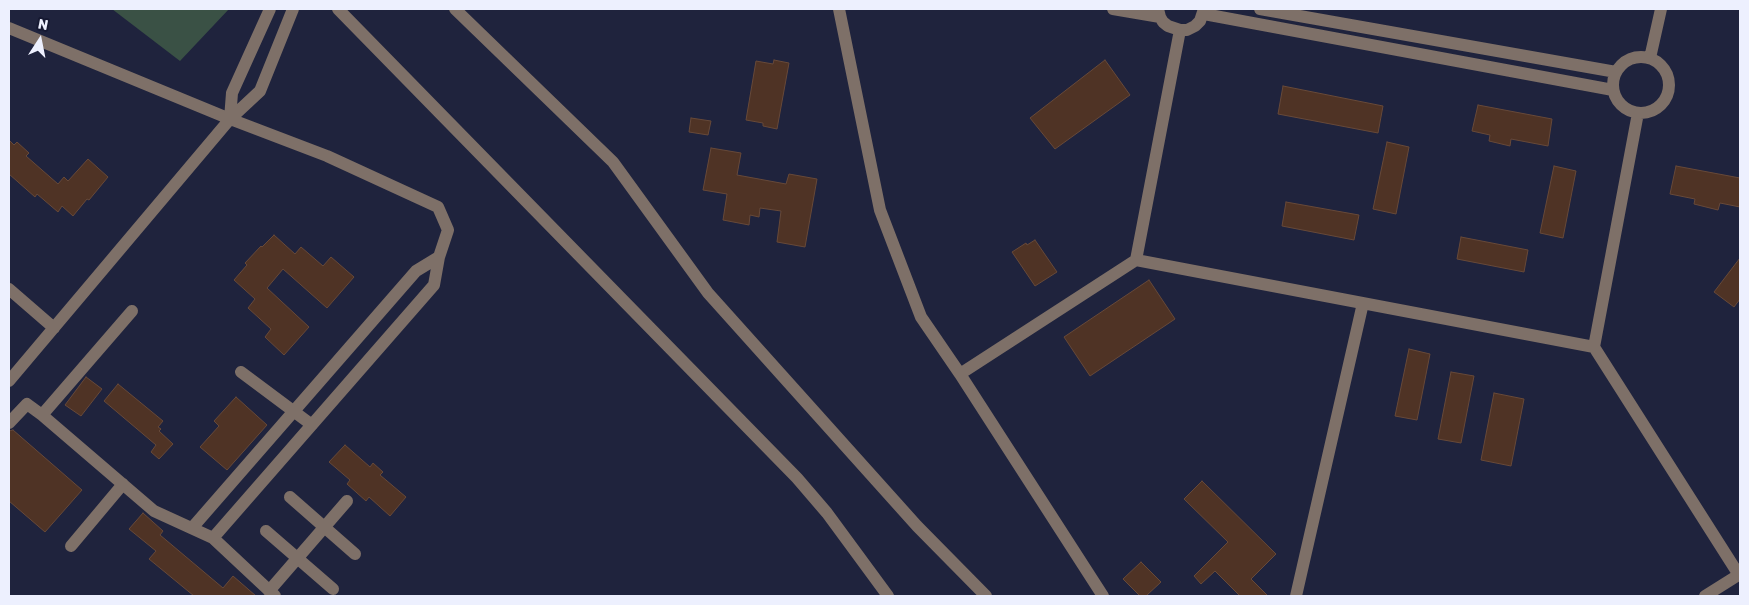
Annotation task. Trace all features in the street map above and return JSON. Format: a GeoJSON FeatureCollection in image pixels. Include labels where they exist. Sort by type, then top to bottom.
{"type":"FeatureCollection","features":[{"type":"Feature","properties":{"kind":"lane"},"geometry":{"type":"LineString","coordinates":[[230,119],[232,93],[270,9]]}},
{"type":"Feature","properties":{"kind":"lane"},"geometry":{"type":"LineString","coordinates":[[9,381],[230,119],[260,91],[293,9]]}},
{"type":"Feature","properties":{"kind":"lane"},"geometry":{"type":"LineString","coordinates":[[338,9],[797,478],[827,513],[888,596]]}},
{"type":"Feature","properties":{"kind":"lane"},"geometry":{"type":"LineString","coordinates":[[455,9],[613,162],[708,293],[917,526],[986,596]]}},
{"type":"Feature","properties":{"kind":"lane"},"geometry":{"type":"LineString","coordinates":[[839,9],[880,210],[921,317],[960,374],[1102,596]]}},
{"type":"Feature","properties":{"kind":"lane"},"geometry":{"type":"LineString","coordinates":[[1113,9],[1159,13],[1168,26],[1180,30],[1188,30],[1194,26],[1200,21],[1204,11],[1613,90]]}},
{"type":"Feature","properties":{"kind":"lane"},"geometry":{"type":"LineString","coordinates":[[1260,9],[1616,72]]}},
{"type":"Feature","properties":{"kind":"lane"},"geometry":{"type":"LineString","coordinates":[[1650,58],[1661,9]]}},
{"type":"Feature","properties":{"kind":"lane"},"geometry":{"type":"LineString","coordinates":[[9,28],[230,119],[327,156],[438,207],[448,230],[439,258],[434,285],[213,538]]}},
{"type":"Feature","properties":{"kind":"lane"},"geometry":{"type":"LineString","coordinates":[[1136,260],[1180,30]]}},
{"type":"Feature","properties":{"kind":"lane"},"geometry":{"type":"LineString","coordinates":[[1650,58],[1658,62],[1664,69],[1670,86],[1668,95],[1656,109],[1647,113],[1630,111],[1616,99],[1613,81],[1616,72],[1622,64],[1630,59],[1650,58]]}},
{"type":"Feature","properties":{"kind":"lane"},"geometry":{"type":"LineString","coordinates":[[1638,113],[1594,347],[1740,578],[1728,582],[1706,596]]}},
{"type":"Feature","properties":{"kind":"lane"},"geometry":{"type":"LineString","coordinates":[[192,528],[416,271],[439,258]]}},
{"type":"Feature","properties":{"kind":"lane"},"geometry":{"type":"LineString","coordinates":[[960,374],[1136,260],[1594,347]]}},
{"type":"Feature","properties":{"kind":"lane"},"geometry":{"type":"LineString","coordinates":[[9,289],[54,328]]}},
{"type":"Feature","properties":{"kind":"lane"},"geometry":{"type":"LineString","coordinates":[[1296,596],[1363,303]]}},
{"type":"Feature","properties":{"kind":"lane"},"geometry":{"type":"LineString","coordinates":[[42,415],[132,311]]}},
{"type":"Feature","properties":{"kind":"lane"},"geometry":{"type":"LineString","coordinates":[[241,372],[312,425]]}},
{"type":"Feature","properties":{"kind":"lane"},"geometry":{"type":"LineString","coordinates":[[9,423],[27,404],[154,511],[213,538],[272,594],[297,558],[347,501]]}},
{"type":"Feature","properties":{"kind":"lane"},"geometry":{"type":"LineString","coordinates":[[71,546],[122,484]]}},
{"type":"Feature","properties":{"kind":"lane"},"geometry":{"type":"LineString","coordinates":[[290,497],[355,554]]}},
{"type":"Feature","properties":{"kind":"lane"},"geometry":{"type":"LineString","coordinates":[[266,531],[333,589]]}},
{"type":"Feature","properties":{"kind":"green space"},"geometry":{"type":"Polygon","coordinates":[[[112,9],[229,9],[180,61],[112,9]]]}},
{"type":"Feature","properties":{"kind":"building"},"geometry":{"type":"Polygon","coordinates":[[[774,60],[789,63],[777,129],[763,126],[763,123],[746,120],[756,61],[773,64],[774,60]]]}},
{"type":"Feature","properties":{"kind":"building"},"geometry":{"type":"Polygon","coordinates":[[[1105,60],[1130,95],[1055,149],[1030,118],[1105,60]]]}},
{"type":"Feature","properties":{"kind":"building"},"geometry":{"type":"Polygon","coordinates":[[[1283,86],[1383,106],[1378,133],[1278,114],[1283,86]]]}},
{"type":"Feature","properties":{"kind":"building"},"geometry":{"type":"Polygon","coordinates":[[[1478,105],[1552,119],[1548,146],[1511,139],[1510,146],[1489,141],[1490,135],[1472,131],[1478,105]]]}},
{"type":"Feature","properties":{"kind":"building"},"geometry":{"type":"Polygon","coordinates":[[[691,118],[711,121],[708,135],[689,132],[691,118]]]}},
{"type":"Feature","properties":{"kind":"building"},"geometry":{"type":"Polygon","coordinates":[[[9,140],[14,145],[17,142],[29,153],[26,156],[58,184],[64,177],[68,181],[88,159],[108,177],[73,216],[62,206],[58,212],[37,194],[35,197],[9,174],[9,140]]]}},
{"type":"Feature","properties":{"kind":"building"},"geometry":{"type":"Polygon","coordinates":[[[1387,142],[1409,147],[1396,214],[1373,209],[1387,142]]]}},
{"type":"Feature","properties":{"kind":"building"},"geometry":{"type":"Polygon","coordinates":[[[711,148],[741,153],[737,175],[786,184],[789,174],[817,179],[805,247],[777,242],[781,211],[760,208],[759,217],[750,215],[749,225],[723,220],[727,194],[703,190],[711,148]]]}},
{"type":"Feature","properties":{"kind":"building"},"geometry":{"type":"Polygon","coordinates":[[[1554,166],[1576,171],[1563,238],[1540,233],[1554,166]]]}},
{"type":"Feature","properties":{"kind":"building"},"geometry":{"type":"Polygon","coordinates":[[[1676,166],[1740,178],[1740,207],[1720,203],[1718,210],[1694,204],[1695,199],[1670,194],[1676,166]]]}},
{"type":"Feature","properties":{"kind":"building"},"geometry":{"type":"Polygon","coordinates":[[[1286,202],[1359,215],[1354,240],[1282,226],[1286,202]]]}},
{"type":"Feature","properties":{"kind":"building"},"geometry":{"type":"Polygon","coordinates":[[[274,235],[295,254],[301,247],[323,266],[331,257],[354,277],[327,308],[283,269],[267,288],[309,327],[284,355],[265,337],[271,329],[248,308],[255,299],[234,280],[247,265],[245,263],[274,235]]]}},
{"type":"Feature","properties":{"kind":"building"},"geometry":{"type":"Polygon","coordinates":[[[1461,237],[1528,250],[1524,272],[1457,259],[1461,237]]]}},
{"type":"Feature","properties":{"kind":"building"},"geometry":{"type":"Polygon","coordinates":[[[1035,240],[1057,272],[1035,286],[1012,252],[1026,243],[1027,245],[1035,240]]]}},
{"type":"Feature","properties":{"kind":"building"},"geometry":{"type":"Polygon","coordinates":[[[1740,258],[1740,299],[1734,307],[1714,292],[1740,258]]]}},
{"type":"Feature","properties":{"kind":"building"},"geometry":{"type":"Polygon","coordinates":[[[1149,280],[1175,319],[1090,376],[1064,337],[1149,280]]]}},
{"type":"Feature","properties":{"kind":"building"},"geometry":{"type":"Polygon","coordinates":[[[1409,349],[1430,354],[1417,420],[1395,416],[1409,349]]]}},
{"type":"Feature","properties":{"kind":"building"},"geometry":{"type":"Polygon","coordinates":[[[1451,372],[1474,376],[1461,443],[1438,439],[1451,372]]]}},
{"type":"Feature","properties":{"kind":"building"},"geometry":{"type":"Polygon","coordinates":[[[86,377],[102,389],[81,416],[65,405],[86,377]]]}},
{"type":"Feature","properties":{"kind":"building"},"geometry":{"type":"Polygon","coordinates":[[[118,384],[163,421],[158,427],[161,429],[159,431],[173,444],[159,459],[151,452],[156,445],[104,401],[118,384]]]}},
{"type":"Feature","properties":{"kind":"building"},"geometry":{"type":"Polygon","coordinates":[[[1494,393],[1524,399],[1511,466],[1481,460],[1494,393]]]}},
{"type":"Feature","properties":{"kind":"building"},"geometry":{"type":"Polygon","coordinates":[[[236,397],[267,425],[227,470],[200,447],[219,426],[214,421],[236,397]]]}},
{"type":"Feature","properties":{"kind":"building"},"geometry":{"type":"Polygon","coordinates":[[[13,430],[82,490],[45,532],[9,501],[9,431],[13,430]]]}},
{"type":"Feature","properties":{"kind":"building"},"geometry":{"type":"Polygon","coordinates":[[[345,445],[370,467],[373,463],[383,472],[380,475],[406,497],[390,516],[369,497],[366,501],[347,484],[350,480],[329,462],[345,445]]]}},
{"type":"Feature","properties":{"kind":"building"},"geometry":{"type":"Polygon","coordinates":[[[1202,481],[1276,554],[1251,579],[1268,596],[1240,596],[1215,571],[1201,584],[1194,576],[1228,542],[1184,499],[1202,481]]]}},
{"type":"Feature","properties":{"kind":"building"},"geometry":{"type":"Polygon","coordinates":[[[143,513],[163,531],[160,535],[223,588],[233,576],[256,596],[194,596],[149,559],[156,551],[129,529],[143,513]]]}},
{"type":"Feature","properties":{"kind":"building"},"geometry":{"type":"Polygon","coordinates":[[[1141,562],[1161,582],[1146,596],[1140,596],[1123,579],[1141,562]]]}}]}
